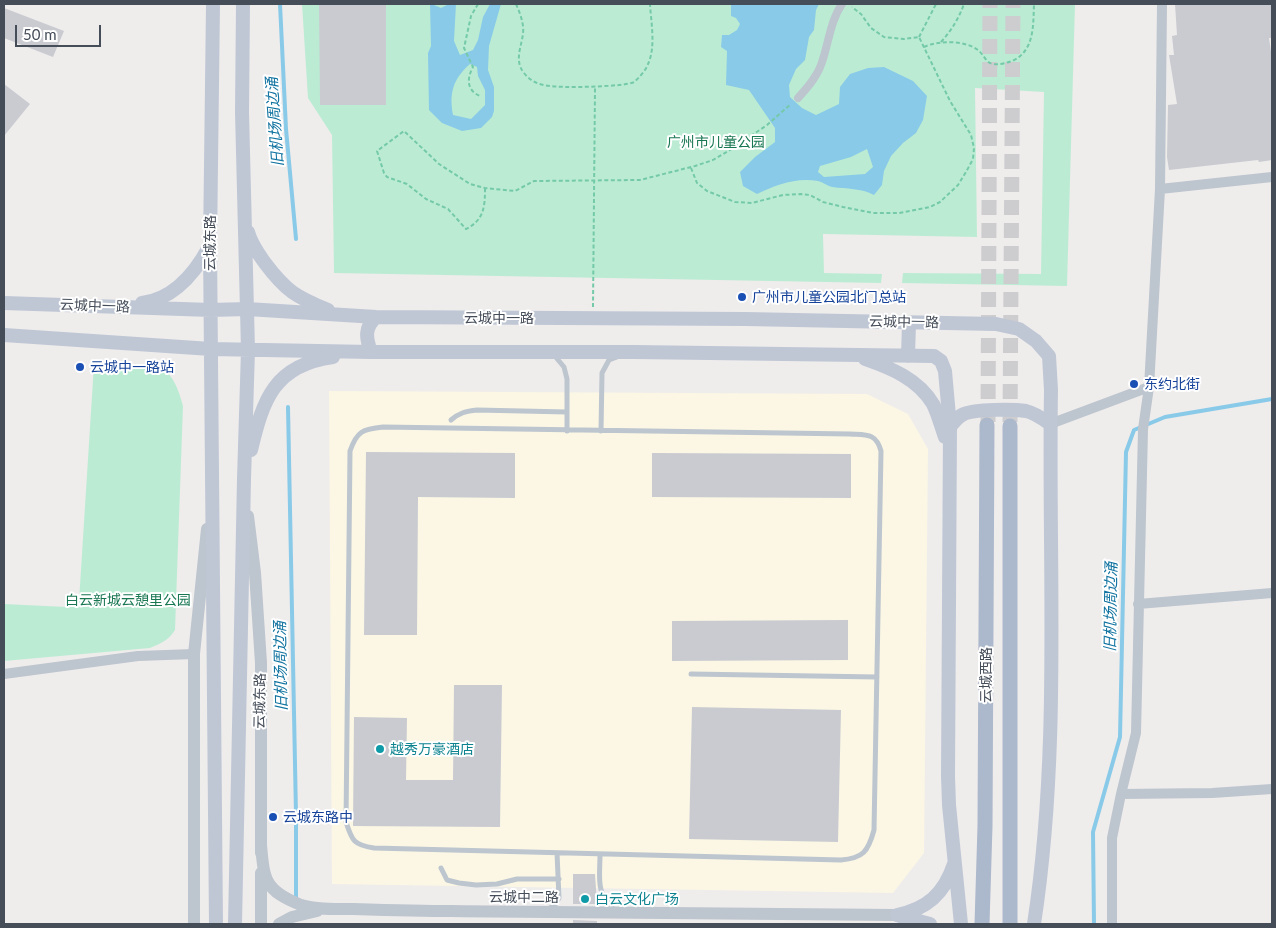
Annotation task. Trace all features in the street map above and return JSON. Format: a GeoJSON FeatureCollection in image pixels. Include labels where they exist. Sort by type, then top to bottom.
{"type":"FeatureCollection","features":[{"type":"Feature","properties":{"kind":"main road","name":"云城东路"},"geometry":{"type":"LineString","coordinates":[[213,4],[210,246],[216,924]]}},
{"type":"Feature","properties":{"kind":"main road","name":"云城东路"},"geometry":{"type":"LineString","coordinates":[[236,924],[248,350],[242,112],[242,4]]}},
{"type":"Feature","properties":{"kind":"main road"},"geometry":{"type":"LineString","coordinates":[[244,220],[250,239],[258,254],[286,288],[304,300],[340,315]]}},
{"type":"Feature","properties":{"kind":"main road"},"geometry":{"type":"LineString","coordinates":[[116,306],[151,302],[173,291],[194,270],[210,246]]}},
{"type":"Feature","properties":{"kind":"main road","name":"云城中一路"},"geometry":{"type":"LineString","coordinates":[[4,303],[211,310],[247,309],[376,317],[909,322],[996,324],[1019,329],[1036,341],[1049,356],[1050,669],[1048,781],[1042,871],[1034,924]]}},
{"type":"Feature","properties":{"kind":"main road"},"geometry":{"type":"LineString","coordinates":[[371,352],[366,334],[370,323],[376,317]]}},
{"type":"Feature","properties":{"kind":"main road"},"geometry":{"type":"LineString","coordinates":[[908,356],[909,322]]}},
{"type":"Feature","properties":{"kind":"main road"},"geometry":{"type":"LineString","coordinates":[[4,335],[248,350],[934,356],[941,361],[945,370],[950,426],[949,805],[961,924]]}},
{"type":"Feature","properties":{"kind":"main road"},"geometry":{"type":"LineString","coordinates":[[244,479],[263,407],[281,379],[295,369],[311,362],[371,352]]}},
{"type":"Feature","properties":{"kind":"main road"},"geometry":{"type":"LineString","coordinates":[[853,354],[895,369],[922,390],[934,406],[950,452]]}},
{"type":"Feature","properties":{"kind":"main road"},"geometry":{"type":"LineString","coordinates":[[950,426],[964,413],[976,411],[1026,411],[1050,424]]}},
{"type":"Feature","properties":{"kind":"main road","name":"云城西路"},"geometry":{"type":"LineString","coordinates":[[982,924],[985,826],[988,425]]}},
{"type":"Feature","properties":{"kind":"main road","name":"云城西路"},"geometry":{"type":"LineString","coordinates":[[1010,426],[1010,924]]}},
{"type":"Feature","properties":{"kind":"main road"},"geometry":{"type":"LineString","coordinates":[[897,915],[919,909],[939,894],[947,884],[956,862]]}},
{"type":"Feature","properties":{"kind":"main road"},"geometry":{"type":"LineString","coordinates":[[897,915],[930,924]]}},
{"type":"Feature","properties":{"kind":"street"},"geometry":{"type":"LineString","coordinates":[[798,98],[815,76],[823,61],[835,14],[842,4]]}},
{"type":"Feature","properties":{"kind":"street"},"geometry":{"type":"LineString","coordinates":[[1112,924],[1112,838],[1136,733],[1143,429],[1150,387],[1160,189],[1162,4]]}},
{"type":"Feature","properties":{"kind":"street"},"geometry":{"type":"LineString","coordinates":[[1160,189],[1272,177]]}},
{"type":"Feature","properties":{"kind":"street"},"geometry":{"type":"LineString","coordinates":[[1050,424],[1150,387]]}},
{"type":"Feature","properties":{"kind":"street","name":"云城东路"},"geometry":{"type":"LineString","coordinates":[[244,479],[261,663],[261,924]]}},
{"type":"Feature","properties":{"kind":"street","name":"云城东路"},"geometry":{"type":"LineString","coordinates":[[194,924],[194,654],[212,481]]}},
{"type":"Feature","properties":{"kind":"street"},"geometry":{"type":"LineString","coordinates":[[1138,604],[1272,593]]}},
{"type":"Feature","properties":{"kind":"street"},"geometry":{"type":"LineString","coordinates":[[4,674],[138,656],[194,654]]}},
{"type":"Feature","properties":{"kind":"street"},"geometry":{"type":"LineString","coordinates":[[1121,794],[1212,793],[1272,788]]}},
{"type":"Feature","properties":{"kind":"street"},"geometry":{"type":"LineString","coordinates":[[261,845],[264,874],[268,884],[303,906],[332,909]]}},
{"type":"Feature","properties":{"kind":"street"},"geometry":{"type":"LineString","coordinates":[[278,924],[297,916],[332,909]]}},
{"type":"Feature","properties":{"kind":"street","name":"云城中二路"},"geometry":{"type":"LineString","coordinates":[[332,909],[897,915]]}},
{"type":"Feature","properties":{"kind":"lane"},"geometry":{"type":"LineString","coordinates":[[552,352],[564,367],[567,380],[567,431]]}},
{"type":"Feature","properties":{"kind":"lane"},"geometry":{"type":"LineString","coordinates":[[601,431],[602,374],[609,360],[626,352]]}},
{"type":"Feature","properties":{"kind":"lane"},"geometry":{"type":"LineString","coordinates":[[451,420],[457,414],[477,410],[567,412]]}},
{"type":"Feature","properties":{"kind":"lane"},"geometry":{"type":"LineString","coordinates":[[383,427],[601,431],[850,434],[869,435],[878,442],[881,451],[874,830],[871,842],[865,852],[856,858],[841,860],[374,848],[362,846],[351,838],[346,822],[350,450],[354,439],[365,429],[383,427]]}},
{"type":"Feature","properties":{"kind":"lane"},"geometry":{"type":"LineString","coordinates":[[691,674],[877,677]]}},
{"type":"Feature","properties":{"kind":"lane"},"geometry":{"type":"LineString","coordinates":[[543,912],[555,905],[559,898],[557,853]]}},
{"type":"Feature","properties":{"kind":"lane"},"geometry":{"type":"LineString","coordinates":[[600,854],[600,891],[604,901],[615,912]]}},
{"type":"Feature","properties":{"kind":"lane"},"geometry":{"type":"LineString","coordinates":[[441,868],[447,880],[459,884],[497,884],[517,879],[558,879]]}},
{"type":"Feature","properties":{"kind":"path"},"geometry":{"type":"LineString","coordinates":[[477,4],[471,16],[464,48],[473,67],[468,80],[470,90],[480,96]]}},
{"type":"Feature","properties":{"kind":"path"},"geometry":{"type":"LineString","coordinates":[[516,4],[523,27],[518,52],[519,62],[524,73],[533,82],[552,87],[617,85],[632,82],[648,65],[651,50],[650,4]]}},
{"type":"Feature","properties":{"kind":"path"},"geometry":{"type":"LineString","coordinates":[[848,4],[862,14],[871,28],[884,37],[919,38]]}},
{"type":"Feature","properties":{"kind":"path"},"geometry":{"type":"LineString","coordinates":[[919,38],[936,4]]}},
{"type":"Feature","properties":{"kind":"path"},"geometry":{"type":"LineString","coordinates":[[941,42],[960,15],[964,4]]}},
{"type":"Feature","properties":{"kind":"path"},"geometry":{"type":"LineString","coordinates":[[924,47],[941,42],[960,43],[974,48],[988,62],[993,64],[1004,64],[1017,59],[1030,43],[1033,34],[1034,4]]}},
{"type":"Feature","properties":{"kind":"path"},"geometry":{"type":"LineString","coordinates":[[691,167],[697,183],[707,191],[735,202],[752,203],[783,194],[801,194],[810,195],[823,202],[874,213],[899,213],[930,207],[940,202],[958,185],[973,158],[974,148],[971,135],[950,101],[919,38]]}},
{"type":"Feature","properties":{"kind":"path"},"geometry":{"type":"LineString","coordinates":[[592,319],[596,86]]}},
{"type":"Feature","properties":{"kind":"path"},"geometry":{"type":"LineString","coordinates":[[485,188],[485,208],[470,227],[466,229],[448,209],[426,199],[407,184],[387,177],[377,151],[404,131],[439,164],[470,184],[485,188],[516,191],[534,181],[640,180],[713,160],[767,125],[798,98]]}},
{"type":"Feature","properties":{"kind":"shaded area"},"geometry":{"type":"Polygon","coordinates":[[[329,391],[867,394],[908,414],[928,449],[924,853],[893,893],[332,884],[329,391]]]}},
{"type":"Feature","properties":{"kind":"green space","name":"广州市儿童公园"},"geometry":{"type":"Polygon","coordinates":[[[302,4],[1075,4],[1067,286],[902,283],[903,273],[1041,274],[1044,92],[975,88],[977,237],[823,234],[824,273],[882,274],[881,283],[334,273],[332,135],[308,98],[302,4]]]}},
{"type":"Feature","properties":{"kind":"green space","name":"白云新城云憩里公园"},"geometry":{"type":"Polygon","coordinates":[[[94,364],[161,367],[173,379],[178,389],[183,406],[175,630],[167,639],[150,648],[4,661],[4,604],[67,607],[79,601],[94,364]]]}},
{"type":"Feature","properties":{"kind":"water"},"geometry":{"type":"Polygon","coordinates":[[[430,4],[441,8],[449,4],[456,4],[454,41],[460,55],[473,50],[478,40],[483,17],[490,4],[501,4],[489,46],[488,70],[494,87],[494,111],[492,117],[481,128],[462,131],[442,123],[429,110],[428,53],[431,46],[430,4]],[[470,64],[456,81],[452,93],[453,115],[471,119],[485,105],[485,90],[478,76],[477,67],[470,64]]]}},
{"type":"Feature","properties":{"kind":"water"},"geometry":{"type":"Polygon","coordinates":[[[731,4],[819,4],[816,10],[814,30],[809,37],[805,60],[796,69],[789,85],[790,97],[802,108],[816,115],[839,104],[840,87],[850,74],[868,68],[884,67],[913,81],[927,96],[923,120],[916,133],[891,156],[884,171],[882,185],[874,195],[859,190],[832,187],[810,180],[786,183],[757,194],[743,186],[740,172],[755,157],[775,142],[775,128],[749,90],[726,85],[727,51],[721,47],[722,35],[729,35],[737,30],[740,24],[736,18],[731,16],[731,4]],[[867,149],[851,157],[820,166],[818,172],[824,177],[865,174],[873,167],[867,149]]]}},
{"type":"Feature","properties":{"kind":"building"},"geometry":{"type":"Polygon","coordinates":[[[319,4],[386,4],[386,105],[320,105],[319,4]]]}},
{"type":"Feature","properties":{"kind":"building"},"geometry":{"type":"Polygon","coordinates":[[[1175,4],[1272,4],[1272,38],[1269,38],[1272,59],[1272,160],[1169,170],[1167,157],[1168,105],[1177,104],[1169,55],[1174,55],[1172,36],[1177,35],[1175,4]]]}},
{"type":"Feature","properties":{"kind":"building"},"geometry":{"type":"Polygon","coordinates":[[[4,8],[64,31],[53,57],[4,38],[4,8]]]}},
{"type":"Feature","properties":{"kind":"building"},"geometry":{"type":"Polygon","coordinates":[[[4,84],[30,104],[4,136],[4,84]]]}},
{"type":"Feature","properties":{"kind":"building"},"geometry":{"type":"Polygon","coordinates":[[[366,452],[515,453],[515,498],[418,497],[417,635],[364,635],[366,452]]]}},
{"type":"Feature","properties":{"kind":"building"},"geometry":{"type":"Polygon","coordinates":[[[652,453],[851,454],[851,498],[652,497],[652,453]]]}},
{"type":"Feature","properties":{"kind":"building"},"geometry":{"type":"Polygon","coordinates":[[[848,620],[848,660],[672,661],[672,621],[848,620]]]}},
{"type":"Feature","properties":{"kind":"building","name":"越秀万豪酒店"},"geometry":{"type":"Polygon","coordinates":[[[454,685],[502,685],[500,827],[353,826],[354,717],[407,718],[406,780],[453,780],[454,685]]]}},
{"type":"Feature","properties":{"kind":"building"},"geometry":{"type":"Polygon","coordinates":[[[692,707],[841,710],[838,842],[689,839],[692,707]]]}},
{"type":"Feature","properties":{"kind":"building"},"geometry":{"type":"Polygon","coordinates":[[[573,874],[595,874],[597,904],[573,904],[573,874]]]}},
{"type":"Feature","properties":{"kind":"building"},"geometry":{"type":"Polygon","coordinates":[[[573,920],[597,921],[597,924],[573,924],[573,920]]]}},
{"type":"Feature","properties":{"kind":"waterway","name":"旧机场周边涌"},"geometry":{"type":"LineString","coordinates":[[280,4],[286,129],[296,239]]}},
{"type":"Feature","properties":{"kind":"waterway","name":"旧机场周边涌"},"geometry":{"type":"LineString","coordinates":[[1094,924],[1093,832],[1120,737],[1126,452],[1134,430],[1165,417],[1272,399]]}},
{"type":"Feature","properties":{"kind":"waterway","name":"旧机场周边涌"},"geometry":{"type":"LineString","coordinates":[[288,407],[296,900]]}},
{"type":"Feature","properties":{"kind":"tunnel"},"geometry":{"type":"LineString","coordinates":[[988,422],[990,4]]}},
{"type":"Feature","properties":{"kind":"tunnel"},"geometry":{"type":"LineString","coordinates":[[1010,422],[1013,4]]}},
{"type":"Feature","properties":{"kind":"place","name":"广州市儿童公园北门总站"},"geometry":{"type":"Point","coordinates":[742,297]}},
{"type":"Feature","properties":{"kind":"place","name":"云城中一路站"},"geometry":{"type":"Point","coordinates":[80,367]}},
{"type":"Feature","properties":{"kind":"place","name":"东约北街"},"geometry":{"type":"Point","coordinates":[1134,384]}},
{"type":"Feature","properties":{"kind":"place","name":"越秀万豪酒店"},"geometry":{"type":"Point","coordinates":[380,749]}},
{"type":"Feature","properties":{"kind":"place","name":"云城东路中"},"geometry":{"type":"Point","coordinates":[273,817]}},
{"type":"Feature","properties":{"kind":"place","name":"白云文化广场"},"geometry":{"type":"Point","coordinates":[585,899]}}]}
